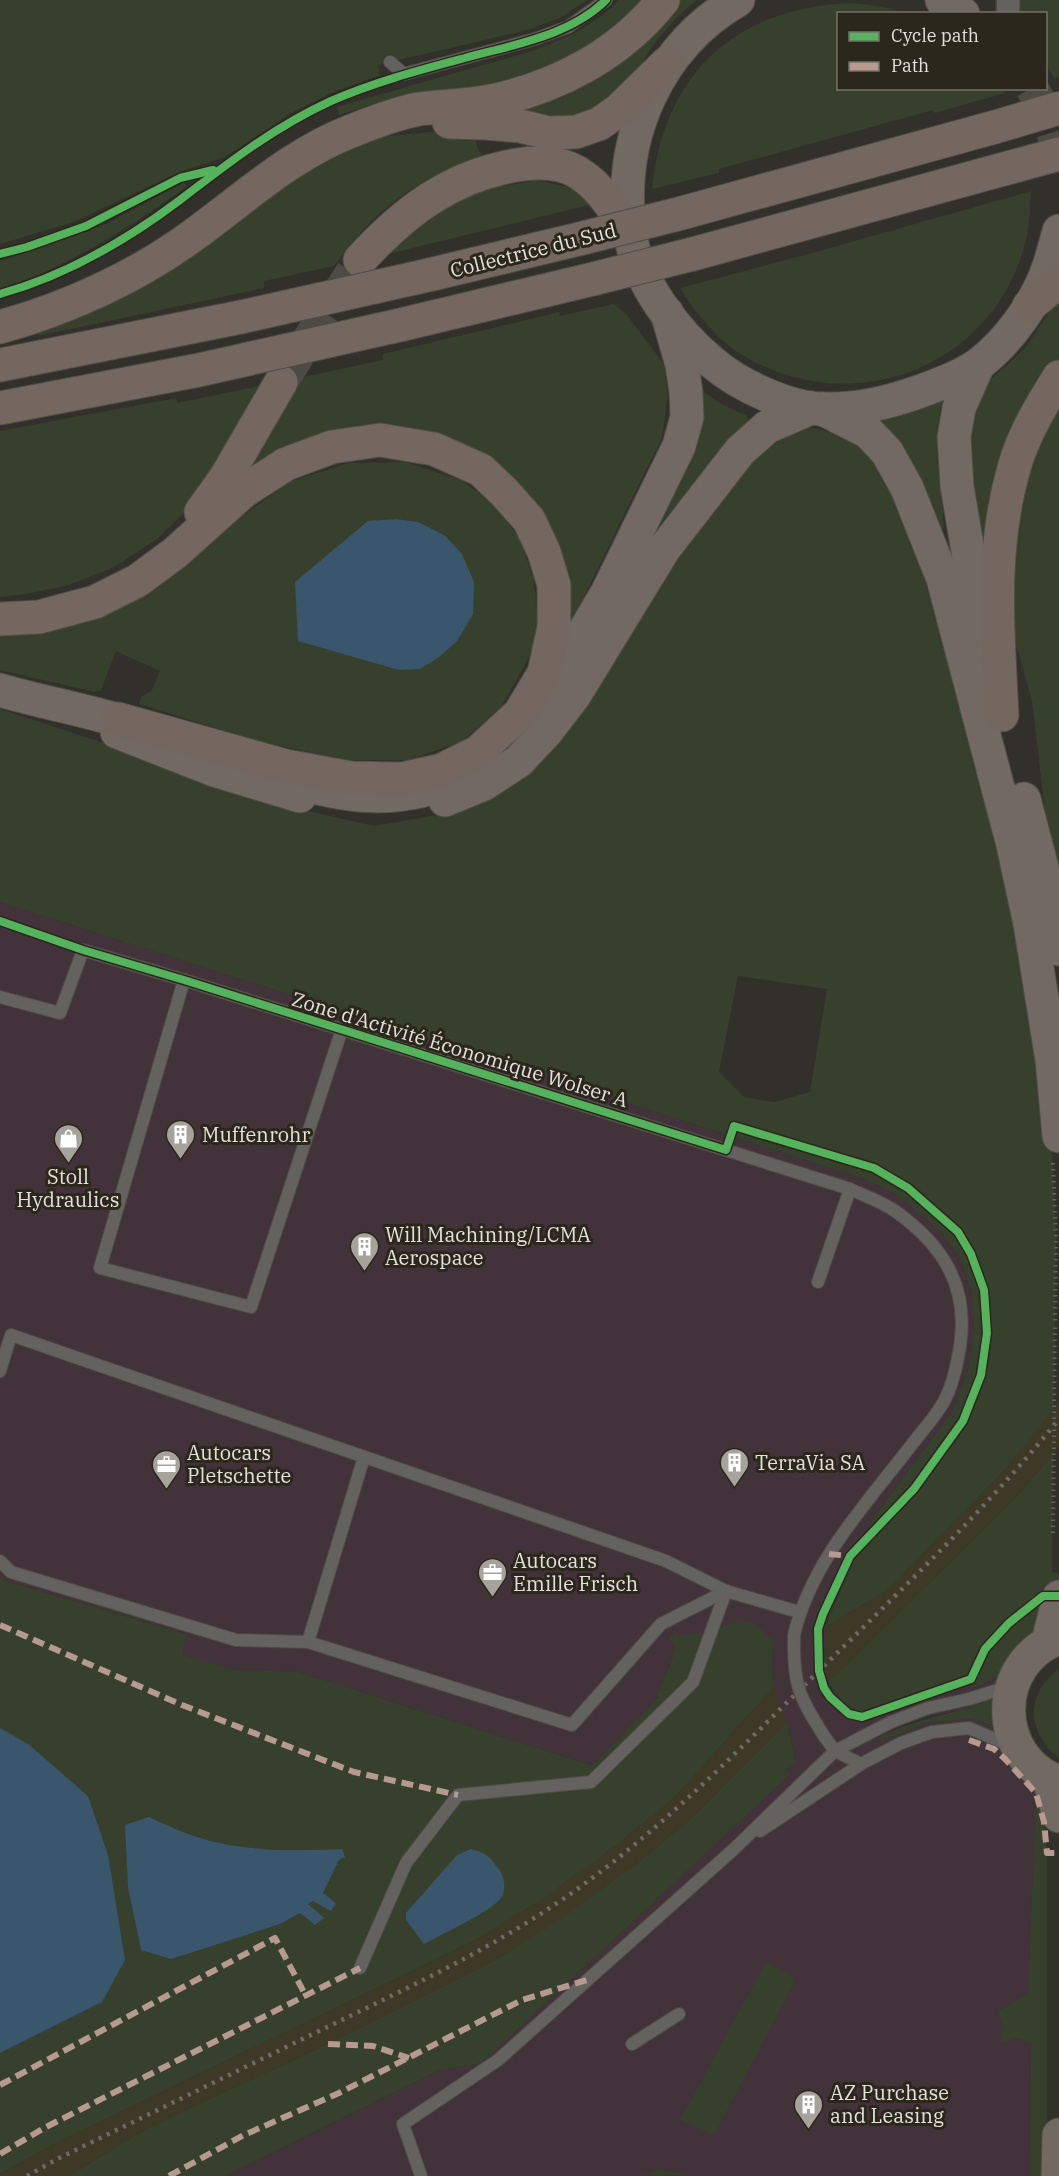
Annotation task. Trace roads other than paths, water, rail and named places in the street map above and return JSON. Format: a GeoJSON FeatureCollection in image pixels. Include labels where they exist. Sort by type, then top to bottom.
{"type":"FeatureCollection","features":[{"type":"Feature","properties":{"kind":"highway"},"geometry":{"type":"LineString","coordinates":[[0,327],[25,320],[116,282],[193,235],[277,170],[314,148],[353,130],[417,110],[484,102],[519,94],[554,82],[593,62],[621,41],[663,0]]}},
{"type":"Feature","properties":{"kind":"highway"},"geometry":{"type":"LineString","coordinates":[[353,130],[417,121],[520,126],[549,133],[576,132],[599,124],[619,110],[668,63]]}},
{"type":"Feature","properties":{"kind":"highway","name":"Collectrice du Sud"},"geometry":{"type":"LineString","coordinates":[[0,365],[241,317],[583,238],[682,213],[1059,108]]}},
{"type":"Feature","properties":{"kind":"highway","name":"Collectrice du Sud"},"geometry":{"type":"LineString","coordinates":[[0,408],[199,370],[593,279],[1059,154]]}},
{"type":"Feature","properties":{"kind":"highway"},"geometry":{"type":"LineString","coordinates":[[360,261],[386,232],[421,204],[455,183],[498,168],[536,162],[565,167],[582,175],[597,188],[630,232]]}},
{"type":"Feature","properties":{"kind":"highway"},"geometry":{"type":"LineString","coordinates":[[1029,306],[1059,281]]}},
{"type":"Feature","properties":{"kind":"highway"},"geometry":{"type":"LineString","coordinates":[[1002,715],[996,584],[1003,513],[1014,466],[1036,413],[1059,377]]}},
{"type":"Feature","properties":{"kind":"highway"},"geometry":{"type":"LineString","coordinates":[[0,607],[27,606],[76,597],[121,577],[164,546],[201,512],[226,477],[281,382]]}},
{"type":"Feature","properties":{"kind":"highway"},"geometry":{"type":"LineString","coordinates":[[0,619],[39,617],[94,602],[137,581],[175,553],[244,491],[286,464],[332,447],[380,440],[434,449],[481,470],[529,520],[544,552],[554,585],[554,627],[544,673],[520,713],[478,752],[442,770],[401,779],[351,778],[286,766],[118,719]]}},
{"type":"Feature","properties":{"kind":"main road"},"geometry":{"type":"LineString","coordinates":[[738,0],[713,10],[668,63],[650,93],[637,126],[630,161],[628,195],[630,232],[653,294],[694,348],[729,376],[768,396],[817,409],[868,432],[887,452],[908,488],[943,579],[1013,845],[1030,924],[1052,1060],[1059,1122]]}},
{"type":"Feature","properties":{"kind":"main road"},"geometry":{"type":"LineString","coordinates":[[942,0],[960,12]]}},
{"type":"Feature","properties":{"kind":"main road"},"geometry":{"type":"LineString","coordinates":[[38,701],[214,770],[322,802],[367,810],[430,805],[484,784],[519,761],[547,731],[574,696],[664,549],[740,451],[767,427],[817,409],[864,406],[903,398],[942,384],[978,365],[1006,338],[1029,306],[1049,267],[1059,231]]}},
{"type":"Feature","properties":{"kind":"main road"},"geometry":{"type":"LineString","coordinates":[[0,690],[118,719],[281,778],[334,793],[375,797],[420,792],[454,780],[483,766],[534,716],[608,591],[679,446],[687,417],[686,392],[682,365],[667,313]]}},
{"type":"Feature","properties":{"kind":"main road"},"geometry":{"type":"LineString","coordinates":[[978,365],[959,408],[954,437],[957,486],[976,599],[1002,715],[1046,879],[1059,949]]}},
{"type":"Feature","properties":{"kind":"main road"},"geometry":{"type":"LineString","coordinates":[[1059,1597],[1054,1640],[1026,1661],[1012,1686],[1008,1707],[1010,1729],[1019,1749],[1032,1766],[1054,1780],[1059,1816]]}},
{"type":"Feature","properties":{"kind":"main road"},"geometry":{"type":"LineString","coordinates":[[1059,2135],[1059,2176]]}},
{"type":"Feature","properties":{"kind":"lane"},"geometry":{"type":"LineString","coordinates":[[390,62],[404,74],[535,39],[568,27],[606,0]]}},
{"type":"Feature","properties":{"kind":"lane","name":"Zone d'Activité Économique Wolser A"},"geometry":{"type":"LineString","coordinates":[[0,997],[60,1013],[83,950],[850,1189],[894,1210],[925,1236],[947,1263],[960,1296],[962,1332],[956,1368],[944,1403],[829,1554],[799,1612],[794,1635],[796,1682],[804,1704],[835,1751]]}},
{"type":"Feature","properties":{"kind":"lane"},"geometry":{"type":"LineString","coordinates":[[184,980],[100,1268],[251,1307],[342,1029]]}},
{"type":"Feature","properties":{"kind":"lane"},"geometry":{"type":"LineString","coordinates":[[818,1282],[850,1189]]}},
{"type":"Feature","properties":{"kind":"lane"},"geometry":{"type":"LineString","coordinates":[[0,1371],[11,1335],[666,1562],[726,1591],[799,1612]]}},
{"type":"Feature","properties":{"kind":"lane"},"geometry":{"type":"LineString","coordinates":[[308,1642],[364,1456]]}},
{"type":"Feature","properties":{"kind":"lane"},"geometry":{"type":"LineString","coordinates":[[0,1561],[11,1572],[236,1640],[308,1642],[572,1725],[661,1624],[726,1591]]}},
{"type":"Feature","properties":{"kind":"lane"},"geometry":{"type":"LineString","coordinates":[[360,1968],[406,1863],[458,1795],[591,1782],[693,1682],[726,1591]]}},
{"type":"Feature","properties":{"kind":"lane"},"geometry":{"type":"LineString","coordinates":[[421,2176],[403,2124],[498,2060],[734,1849],[835,1751],[909,1715],[1012,1686]]}},
{"type":"Feature","properties":{"kind":"lane"},"geometry":{"type":"LineString","coordinates":[[734,1849],[861,1764],[901,1743],[932,1732],[969,1728],[1019,1749]]}},
{"type":"Feature","properties":{"kind":"lane"},"geometry":{"type":"LineString","coordinates":[[835,1751],[861,1764]]}},
{"type":"Feature","properties":{"kind":"lane"},"geometry":{"type":"LineString","coordinates":[[632,2044],[680,2014]]}},
{"type":"Feature","properties":{"kind":"water"},"geometry":{"type":"Polygon","coordinates":[[[396,519],[418,522],[444,535],[462,554],[474,582],[473,614],[457,641],[439,657],[420,669],[399,670],[298,641],[295,582],[368,521],[396,519]]]}},
{"type":"Feature","properties":{"kind":"water"},"geometry":{"type":"Polygon","coordinates":[[[0,1728],[28,1744],[88,1796],[108,1855],[125,1960],[102,2002],[0,2053],[0,1728]]]}},
{"type":"Feature","properties":{"kind":"water"},"geometry":{"type":"Polygon","coordinates":[[[149,1817],[191,1835],[228,1845],[285,1850],[342,1849],[345,1857],[339,1860],[323,1893],[336,1903],[331,1911],[313,1901],[308,1904],[324,1918],[315,1925],[300,1913],[280,1924],[171,1959],[141,1950],[128,1887],[125,1825],[149,1817]]]}},
{"type":"Feature","properties":{"kind":"water"},"geometry":{"type":"Polygon","coordinates":[[[471,1849],[482,1853],[494,1862],[503,1877],[503,1895],[487,1909],[424,1944],[406,1920],[406,1913],[457,1855],[471,1849]]]}},
{"type":"Feature","properties":{"kind":"tunnel"},"geometry":{"type":"LineString","coordinates":[[1033,90],[1047,115],[1059,152]]}},
{"type":"Feature","properties":{"kind":"tunnel"},"geometry":{"type":"LineString","coordinates":[[281,382],[360,260]]}},
{"type":"Feature","properties":{"kind":"railway"},"geometry":{"type":"LineString","coordinates":[[27,2176],[59,2158],[448,1967],[523,1925],[607,1867],[720,1768],[888,1603],[1005,1483],[1059,1419]]}},
{"type":"Feature","properties":{"kind":"place","name":"Muffenrohr"},"geometry":{"type":"Point","coordinates":[181,1160]}},
{"type":"Feature","properties":{"kind":"place","name":"Stoll Hydraulics"},"geometry":{"type":"Point","coordinates":[68,1164]}},
{"type":"Feature","properties":{"kind":"place","name":"Will Machining/LCMA Aerospace"},"geometry":{"type":"Point","coordinates":[364,1272]}},
{"type":"Feature","properties":{"kind":"place","name":"TerraVia SA"},"geometry":{"type":"Point","coordinates":[734,1488]}},
{"type":"Feature","properties":{"kind":"place","name":"Autocars Pletschette"},"geometry":{"type":"Point","coordinates":[166,1490]}},
{"type":"Feature","properties":{"kind":"place","name":"Autocars Emille Frisch"},"geometry":{"type":"Point","coordinates":[492,1598]}},
{"type":"Feature","properties":{"kind":"place","name":"AZ Purchase and Leasing"},"geometry":{"type":"Point","coordinates":[809,2130]}}]}
